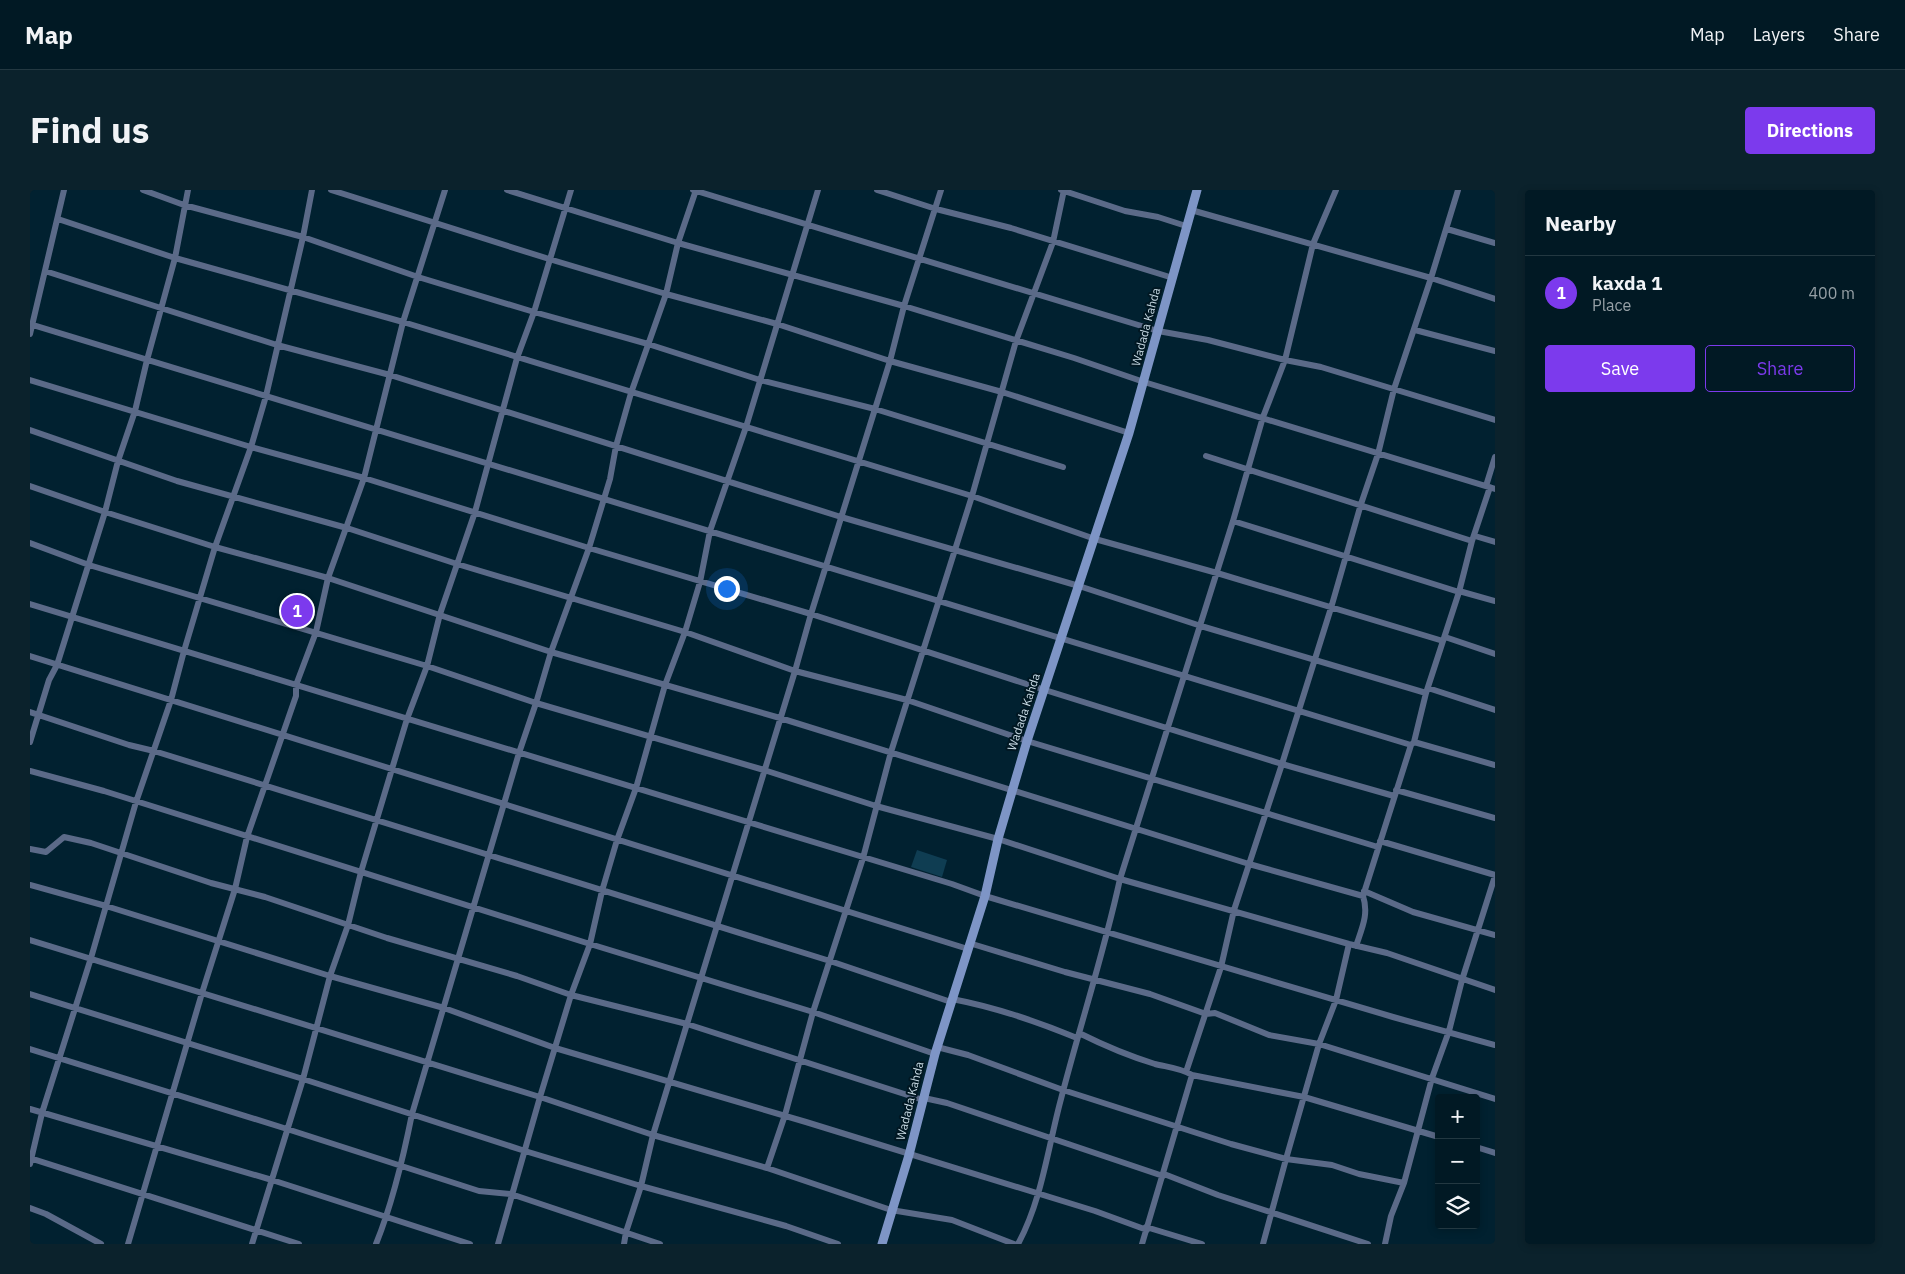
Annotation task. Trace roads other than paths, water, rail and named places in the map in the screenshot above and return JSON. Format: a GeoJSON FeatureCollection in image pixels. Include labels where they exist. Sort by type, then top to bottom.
{"type":"FeatureCollection","features":[{"type":"Feature","properties":{"kind":"main road","name":"Wadada Kahda"},"geometry":{"type":"LineString","coordinates":[[882,1244],[909,1155],[936,1051],[985,896],[998,839],[1027,740],[1080,586],[1129,433],[1197,190]]}},
{"type":"Feature","properties":{"kind":"street"},"geometry":{"type":"LineString","coordinates":[[30,334],[64,190]]}},
{"type":"Feature","properties":{"kind":"street"},"geometry":{"type":"LineString","coordinates":[[142,190],[184,205],[303,237],[418,277],[648,344],[760,380],[875,409],[1063,467]]}},
{"type":"Feature","properties":{"kind":"street"},"geometry":{"type":"LineString","coordinates":[[30,742],[49,680],[57,665],[135,410],[176,258],[188,190]]}},
{"type":"Feature","properties":{"kind":"street"},"geometry":{"type":"LineString","coordinates":[[298,1244],[31,1160],[42,1113],[92,958],[136,802],[171,700],[216,547],[266,396],[312,190]]}},
{"type":"Feature","properties":{"kind":"street"},"geometry":{"type":"LineString","coordinates":[[331,190],[549,259],[666,294],[777,324],[890,361],[1002,392],[1129,433]]}},
{"type":"Feature","properties":{"kind":"street"},"geometry":{"type":"LineString","coordinates":[[130,1244],[187,1042],[235,889],[247,837],[296,696],[296,685],[316,632],[328,578],[364,478],[403,322],[445,190]]}},
{"type":"Feature","properties":{"kind":"street"},"geometry":{"type":"LineString","coordinates":[[506,190],[678,243],[904,306],[1144,382],[1490,487]]}},
{"type":"Feature","properties":{"kind":"street"},"geometry":{"type":"LineString","coordinates":[[252,1244],[317,1028],[330,976],[348,925],[361,872],[378,821],[407,719],[427,666],[440,614],[474,512],[517,358],[534,312],[571,190]]}},
{"type":"Feature","properties":{"kind":"street"},"geometry":{"type":"LineString","coordinates":[[376,1244],[387,1216],[401,1167],[412,1114],[518,752],[536,703],[551,652],[589,548],[610,479],[616,446],[631,393],[666,294],[678,243],[695,190],[1158,331],[1208,340],[1285,360],[1321,367],[1495,420]]}},
{"type":"Feature","properties":{"kind":"street"},"geometry":{"type":"LineString","coordinates":[[498,1244],[511,1194],[571,995],[590,944],[602,891],[617,840],[636,788],[665,685],[685,632],[700,582],[710,531],[746,427],[818,190]]}},
{"type":"Feature","properties":{"kind":"street"},"geometry":{"type":"LineString","coordinates":[[876,190],[936,209],[1011,228],[1173,278]]}},
{"type":"Feature","properties":{"kind":"street"},"geometry":{"type":"LineString","coordinates":[[624,1244],[641,1186],[653,1135],[890,361],[904,306],[941,190]]}},
{"type":"Feature","properties":{"kind":"street"},"geometry":{"type":"LineString","coordinates":[[767,1168],[785,1115],[813,1012],[863,858],[891,752],[972,496],[1016,341],[1053,242],[1063,190],[1125,211],[1158,217],[1186,226]]}},
{"type":"Feature","properties":{"kind":"street"},"geometry":{"type":"LineString","coordinates":[[30,940],[540,1097],[653,1135],[767,1168],[891,1210],[952,1220],[1019,1244],[1038,1194],[1050,1138],[1108,933],[1120,879],[1201,626],[1263,417],[1285,360],[1313,244],[1336,190]]}},
{"type":"Feature","properties":{"kind":"street"},"geometry":{"type":"LineString","coordinates":[[1142,1244],[1177,1128],[1189,1074],[1221,967],[1234,910],[1315,661],[1360,504],[1378,454],[1394,389],[1415,330],[1458,190]]}},
{"type":"Feature","properties":{"kind":"street"},"geometry":{"type":"LineString","coordinates":[[1191,210],[1431,278],[1495,299]]}},
{"type":"Feature","properties":{"kind":"street"},"geometry":{"type":"LineString","coordinates":[[58,218],[176,258],[403,322],[972,496],[1095,539],[1495,654]]}},
{"type":"Feature","properties":{"kind":"street"},"geometry":{"type":"LineString","coordinates":[[1447,229],[1495,242]]}},
{"type":"Feature","properties":{"kind":"street"},"geometry":{"type":"LineString","coordinates":[[45,271],[277,345],[390,375],[841,517],[1080,586],[1315,661],[1495,710]]}},
{"type":"Feature","properties":{"kind":"street"},"geometry":{"type":"LineString","coordinates":[[31,324],[1298,712],[1495,765]]}},
{"type":"Feature","properties":{"kind":"street"},"geometry":{"type":"LineString","coordinates":[[1415,330],[1495,351]]}},
{"type":"Feature","properties":{"kind":"street"},"geometry":{"type":"LineString","coordinates":[[30,380],[135,410],[250,447],[364,478],[700,582],[811,614],[1044,690],[1282,764],[1495,818]]}},
{"type":"Feature","properties":{"kind":"street"},"geometry":{"type":"LineString","coordinates":[[30,430],[177,482],[347,528],[457,564],[685,632],[795,671],[907,700],[1027,740],[1266,814],[1495,876],[1462,980],[1449,1032],[1432,1078],[1404,1183],[1391,1216],[1385,1244]]}},
{"type":"Feature","properties":{"kind":"street"},"geometry":{"type":"LineString","coordinates":[[1206,456],[1316,492],[1473,538],[1495,542]]}},
{"type":"Feature","properties":{"kind":"street"},"geometry":{"type":"LineString","coordinates":[[1263,1244],[1320,1044],[1336,1000],[1352,945],[1366,915],[1364,893],[1395,793],[1413,743],[1427,691],[1459,591],[1473,538],[1490,487],[1495,457]]}},
{"type":"Feature","properties":{"kind":"street"},"geometry":{"type":"LineString","coordinates":[[30,486],[104,512],[216,547],[328,578],[551,652],[780,718],[1249,864],[1364,893],[1412,912],[1495,935]]}},
{"type":"Feature","properties":{"kind":"street"},"geometry":{"type":"LineString","coordinates":[[1233,521],[1495,601]]}},
{"type":"Feature","properties":{"kind":"street"},"geometry":{"type":"LineString","coordinates":[[30,543],[88,565],[427,666],[536,703],[764,770],[876,806],[998,839],[1120,879],[1352,945],[1387,953],[1495,990]]}},
{"type":"Feature","properties":{"kind":"street"},"geometry":{"type":"LineString","coordinates":[[30,604],[952,884],[985,896],[1221,967],[1495,1045]]}},
{"type":"Feature","properties":{"kind":"street"},"geometry":{"type":"LineString","coordinates":[[30,656],[846,912],[1150,994],[1206,1014],[1215,1013],[1269,1034],[1320,1044],[1495,1099]]}},
{"type":"Feature","properties":{"kind":"street"},"geometry":{"type":"LineString","coordinates":[[30,712],[129,746],[154,751],[830,961],[951,1001],[978,1004],[1022,1017],[1153,1064],[1189,1074],[1304,1097],[1435,1135]]}},
{"type":"Feature","properties":{"kind":"street"},"geometry":{"type":"LineString","coordinates":[[30,771],[66,780],[474,906],[590,944],[936,1051],[968,1055],[1063,1090],[1177,1128],[1286,1159],[1332,1165],[1359,1174],[1404,1183]]}},
{"type":"Feature","properties":{"kind":"street"},"geometry":{"type":"LineString","coordinates":[[30,848],[46,852],[64,837],[90,843],[571,995],[687,1024],[923,1099],[946,1103],[1163,1175],[1218,1196],[1368,1244]]}},
{"type":"Feature","properties":{"kind":"street"},"geometry":{"type":"LineString","coordinates":[[30,885],[106,906],[330,976],[444,1008],[555,1048],[785,1115],[909,1155],[1202,1244]]}},
{"type":"Feature","properties":{"kind":"street"},"geometry":{"type":"LineString","coordinates":[[30,994],[187,1042],[525,1151],[641,1186],[786,1226],[838,1244]]}},
{"type":"Feature","properties":{"kind":"street"},"geometry":{"type":"LineString","coordinates":[[30,1049],[287,1129],[401,1167],[437,1176],[479,1191],[511,1194],[660,1244]]}},
{"type":"Feature","properties":{"kind":"street"},"geometry":{"type":"LineString","coordinates":[[30,1109],[272,1180],[470,1244]]}},
{"type":"Feature","properties":{"kind":"street"},"geometry":{"type":"LineString","coordinates":[[1480,1148],[1495,1153]]}},
{"type":"Feature","properties":{"kind":"street"},"geometry":{"type":"LineString","coordinates":[[30,1208],[46,1214],[101,1244]]}},
{"type":"Feature","properties":{"kind":"place","name":"kaxda 1"},"geometry":{"type":"Point","coordinates":[297,611]}}]}
